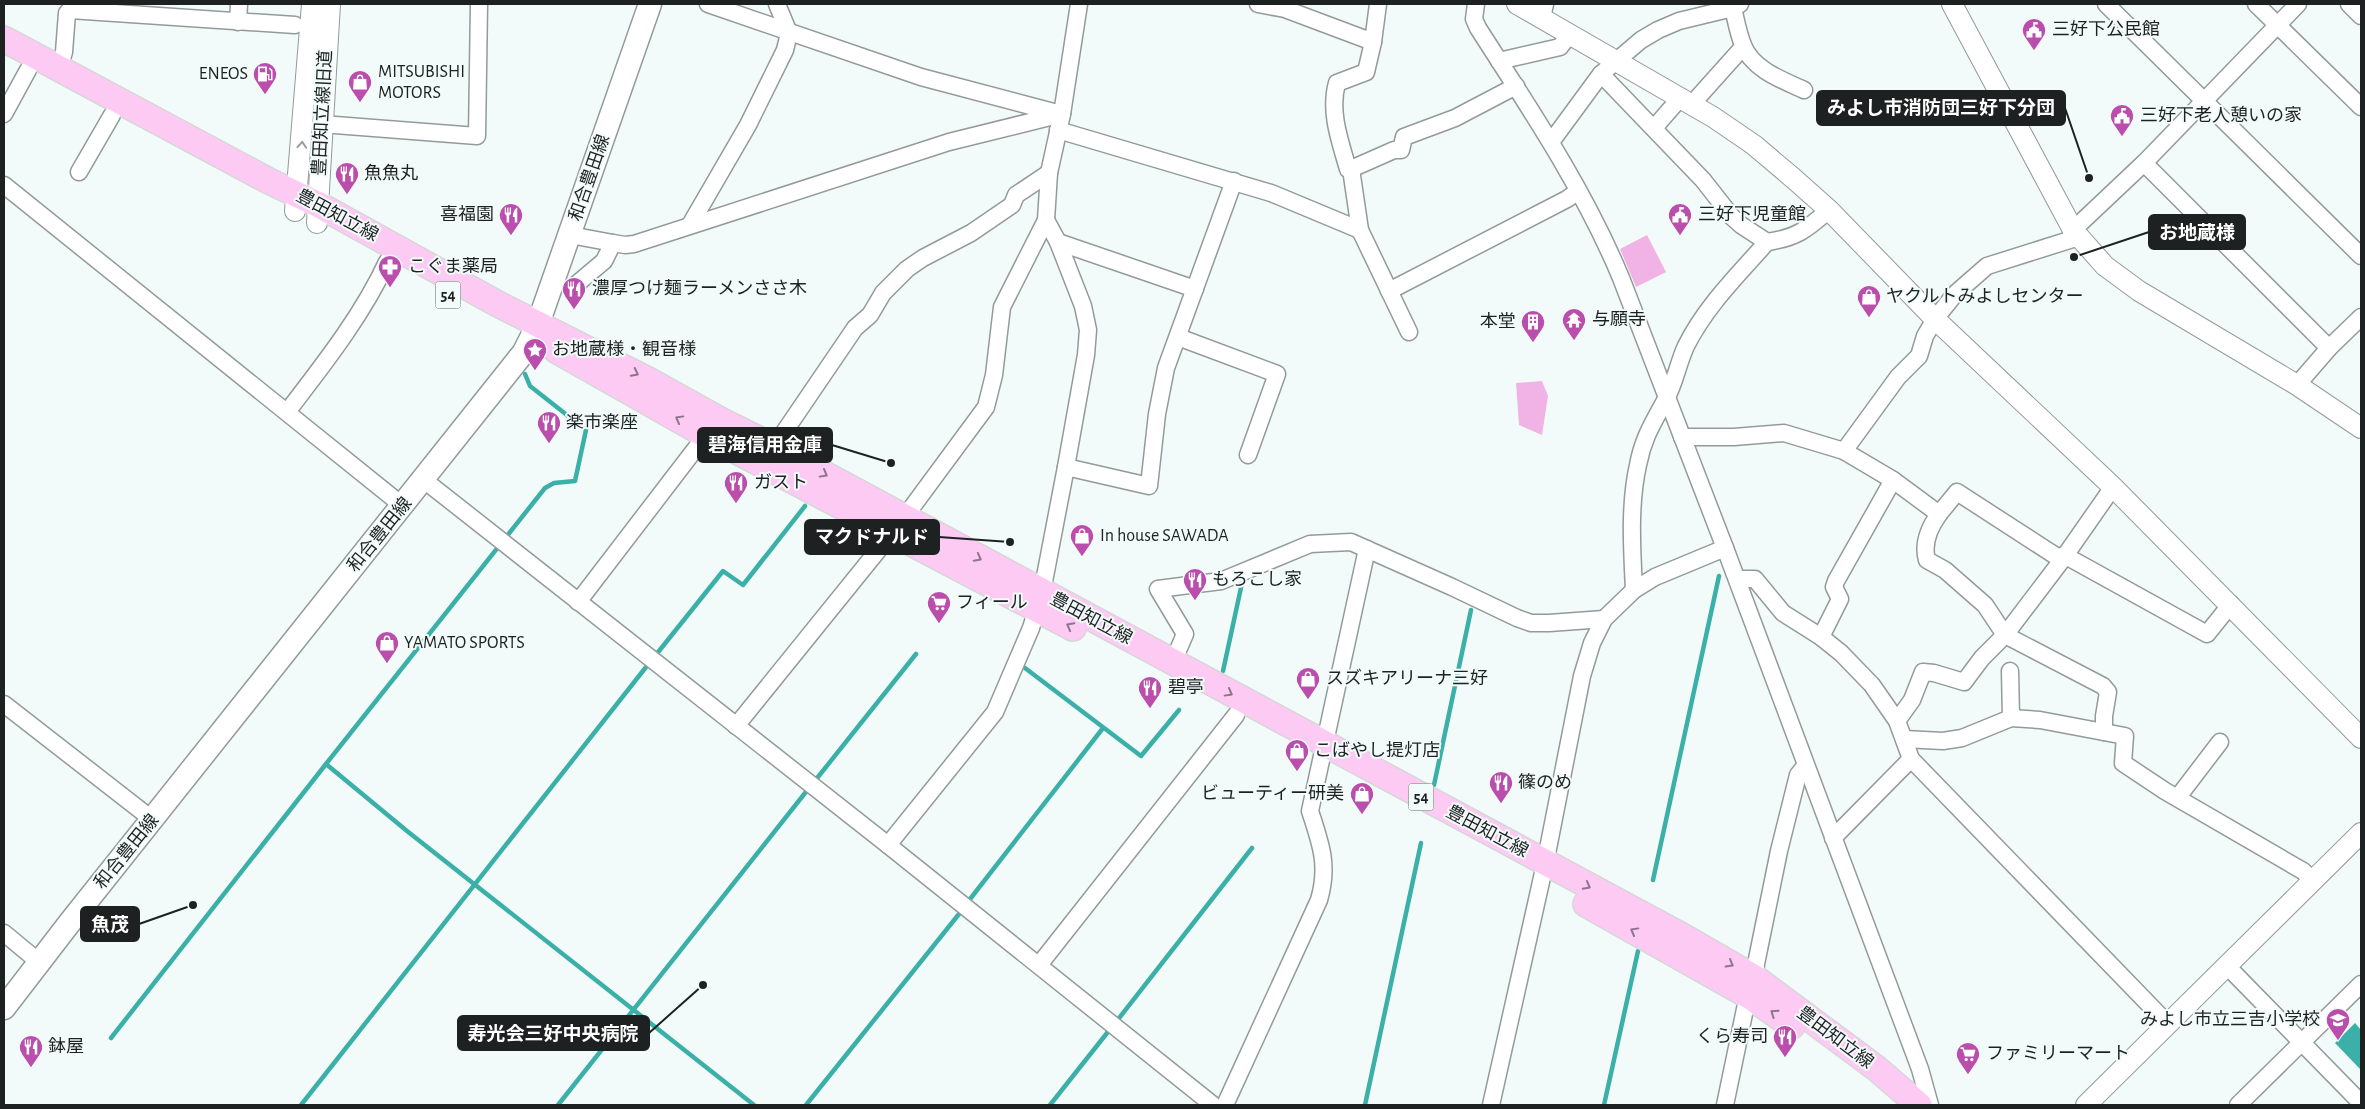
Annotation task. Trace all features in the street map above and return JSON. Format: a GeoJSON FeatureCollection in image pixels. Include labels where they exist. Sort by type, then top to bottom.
{"type":"FeatureCollection","features":[{"type":"Feature","properties":{"kind":"main road","name":"和合豊田線"},"geometry":{"type":"LineString","coordinates":[[4,1008],[524,352],[535,331],[570,235],[650,4]]}},
{"type":"Feature","properties":{"kind":"main road","name":"豊田知立線"},"geometry":{"type":"LineString","coordinates":[[4,39],[59,68],[295,202],[535,331],[706,435],[898,526],[1039,600],[1236,715],[1322,753]]}},
{"type":"Feature","properties":{"kind":"main road","name":"豊田知立線"},"geometry":{"type":"LineString","coordinates":[[4,57],[112,115],[295,202]]}},
{"type":"Feature","properties":{"kind":"main road","name":"豊田知立線"},"geometry":{"type":"LineString","coordinates":[[318,214],[387,262],[535,331],[774,447],[898,526]]}},
{"type":"Feature","properties":{"kind":"main road","name":"豊田知立線"},"geometry":{"type":"LineString","coordinates":[[1039,600],[1173,662],[1322,753],[1543,871],[1753,988],[1876,1068],[1920,1105]]}},
{"type":"Feature","properties":{"kind":"main road","name":"豊田知立線"},"geometry":{"type":"LineString","coordinates":[[1753,988],[1828,1051],[1897,1105]]}},
{"type":"Feature","properties":{"kind":"street"},"geometry":{"type":"LineString","coordinates":[[238,22],[239,4]]}},
{"type":"Feature","properties":{"kind":"street","name":"豊田知立線旧道"},"geometry":{"type":"LineString","coordinates":[[295,202],[300,164],[312,4]]}},
{"type":"Feature","properties":{"kind":"street","name":"豊田知立線旧道"},"geometry":{"type":"LineString","coordinates":[[318,214],[330,4]]}},
{"type":"Feature","properties":{"kind":"street"},"geometry":{"type":"LineString","coordinates":[[322,124],[477,136],[479,4]]}},
{"type":"Feature","properties":{"kind":"street"},"geometry":{"type":"LineString","coordinates":[[708,4],[789,33],[1298,202],[1360,230]]}},
{"type":"Feature","properties":{"kind":"street"},"geometry":{"type":"LineString","coordinates":[[690,225],[748,125],[785,50],[789,33],[777,4]]}},
{"type":"Feature","properties":{"kind":"street"},"geometry":{"type":"LineString","coordinates":[[736,726],[898,526],[986,407],[994,375],[1002,307],[1046,220],[1049,173],[1060,122],[1079,4]]}},
{"type":"Feature","properties":{"kind":"street"},"geometry":{"type":"LineString","coordinates":[[1258,4],[1285,9],[1373,42]]}},
{"type":"Feature","properties":{"kind":"street"},"geometry":{"type":"LineString","coordinates":[[1378,4],[1373,42],[1366,72],[1337,83],[1334,95],[1336,127],[1348,169],[1394,150],[1400,150],[1404,137],[1455,118],[1516,86]]}},
{"type":"Feature","properties":{"kind":"street"},"geometry":{"type":"LineString","coordinates":[[1476,4],[1474,19],[1551,142],[1604,236],[1725,548],[1920,1069],[1930,1105]]}},
{"type":"Feature","properties":{"kind":"street"},"geometry":{"type":"LineString","coordinates":[[1517,4],[1544,11],[1569,35],[1687,101],[1754,145],[1829,210],[1935,319],[2113,487],[2231,604],[2361,738]]}},
{"type":"Feature","properties":{"kind":"street"},"geometry":{"type":"LineString","coordinates":[[1952,4],[2076,234],[2106,266],[2139,291],[2297,385],[2361,428]]}},
{"type":"Feature","properties":{"kind":"street"},"geometry":{"type":"LineString","coordinates":[[2106,4],[2361,256]]}},
{"type":"Feature","properties":{"kind":"street"},"geometry":{"type":"LineString","coordinates":[[2256,4],[2361,107]]}},
{"type":"Feature","properties":{"kind":"street"},"geometry":{"type":"LineString","coordinates":[[1844,451],[1898,377],[1919,356],[1925,336],[1935,319],[1955,294],[1986,266],[2076,234],[2298,4]]}},
{"type":"Feature","properties":{"kind":"street"},"geometry":{"type":"LineString","coordinates":[[2349,4],[2361,16]]}},
{"type":"Feature","properties":{"kind":"street"},"geometry":{"type":"LineString","coordinates":[[1551,142],[1601,74],[1641,40],[1679,21],[1736,6],[1743,47],[1752,59],[1772,75],[1804,90]]}},
{"type":"Feature","properties":{"kind":"street"},"geometry":{"type":"LineString","coordinates":[[59,68],[64,52],[67,13],[70,10],[295,25]]}},
{"type":"Feature","properties":{"kind":"street"},"geometry":{"type":"LineString","coordinates":[[1499,61],[1560,47],[1569,35]]}},
{"type":"Feature","properties":{"kind":"street"},"geometry":{"type":"LineString","coordinates":[[1654,128],[1687,101],[1743,47]]}},
{"type":"Feature","properties":{"kind":"street"},"geometry":{"type":"LineString","coordinates":[[4,114],[28,70]]}},
{"type":"Feature","properties":{"kind":"street"},"geometry":{"type":"LineString","coordinates":[[1601,74],[1703,180],[1732,216],[1741,225],[1767,242]]}},
{"type":"Feature","properties":{"kind":"street"},"geometry":{"type":"LineString","coordinates":[[79,172],[112,115]]}},
{"type":"Feature","properties":{"kind":"street"},"geometry":{"type":"LineString","coordinates":[[570,235],[625,245],[634,244],[949,142],[1060,122]]}},
{"type":"Feature","properties":{"kind":"street"},"geometry":{"type":"LineString","coordinates":[[2144,164],[2329,348]]}},
{"type":"Feature","properties":{"kind":"street"},"geometry":{"type":"LineString","coordinates":[[1351,168],[1360,230],[1409,332]]}},
{"type":"Feature","properties":{"kind":"street"},"geometry":{"type":"LineString","coordinates":[[774,447],[855,328],[870,315],[883,293],[923,258],[971,233],[1012,205],[1016,196],[1049,173]]}},
{"type":"Feature","properties":{"kind":"street"},"geometry":{"type":"LineString","coordinates":[[1066,467],[1149,486],[1161,391],[1166,368],[1234,181]]}},
{"type":"Feature","properties":{"kind":"street"},"geometry":{"type":"LineString","coordinates":[[4,185],[403,506]]}},
{"type":"Feature","properties":{"kind":"street"},"geometry":{"type":"LineString","coordinates":[[1389,291],[1567,199],[1578,191]]}},
{"type":"Feature","properties":{"kind":"street"},"geometry":{"type":"LineString","coordinates":[[1634,590],[1632,539],[1637,466],[1651,423],[1667,398],[1686,347],[1719,295],[1767,242],[1787,239],[1807,229],[1829,210]]}},
{"type":"Feature","properties":{"kind":"street"},"geometry":{"type":"LineString","coordinates":[[888,845],[995,712],[1031,628],[1039,600],[1066,467],[1086,356],[1088,330],[1083,306],[1058,242],[1046,220]]}},
{"type":"Feature","properties":{"kind":"street"},"geometry":{"type":"LineString","coordinates":[[1058,242],[1194,289]]}},
{"type":"Feature","properties":{"kind":"street"},"geometry":{"type":"LineString","coordinates":[[572,288],[604,261],[613,243]]}},
{"type":"Feature","properties":{"kind":"street"},"geometry":{"type":"LineString","coordinates":[[287,412],[351,324],[376,286],[387,262]]}},
{"type":"Feature","properties":{"kind":"street"},"geometry":{"type":"LineString","coordinates":[[2297,385],[2329,348],[2361,317]]}},
{"type":"Feature","properties":{"kind":"street"},"geometry":{"type":"LineString","coordinates":[[1178,337],[1277,374],[1248,455]]}},
{"type":"Feature","properties":{"kind":"street"},"geometry":{"type":"LineString","coordinates":[[1682,437],[1734,437],[1784,433],[1844,451],[1893,480],[1939,514]]}},
{"type":"Feature","properties":{"kind":"street"},"geometry":{"type":"LineString","coordinates":[[578,602],[706,435]]}},
{"type":"Feature","properties":{"kind":"street"},"geometry":{"type":"LineString","coordinates":[[424,480],[888,845],[1213,1105]]}},
{"type":"Feature","properties":{"kind":"street"},"geometry":{"type":"LineString","coordinates":[[1822,637],[1840,599],[1834,587],[1836,581],[1893,480]]}},
{"type":"Feature","properties":{"kind":"street"},"geometry":{"type":"LineString","coordinates":[[1897,721],[1912,700],[1923,672],[1934,673],[1964,682],[1982,658],[2006,635],[2113,487]]}},
{"type":"Feature","properties":{"kind":"street"},"geometry":{"type":"LineString","coordinates":[[2104,732],[2104,716],[2108,692],[2102,686],[2006,635],[1986,605],[1946,570],[1927,560],[1925,553],[1927,538],[1939,514],[1958,492],[2063,557],[2207,634],[2231,604]]}},
{"type":"Feature","properties":{"kind":"street"},"geometry":{"type":"LineString","coordinates":[[1173,662],[1185,634],[1158,589],[1221,581],[1310,544],[1351,542],[1531,623],[1604,620]]}},
{"type":"Feature","properties":{"kind":"street"},"geometry":{"type":"LineString","coordinates":[[1491,1105],[1543,871],[1582,676],[1592,643],[1604,620],[1634,590],[1655,577],[1725,548]]}},
{"type":"Feature","properties":{"kind":"street"},"geometry":{"type":"LineString","coordinates":[[1225,1105],[1319,900],[1324,881],[1319,838],[1310,811],[1367,549]]}},
{"type":"Feature","properties":{"kind":"street"},"geometry":{"type":"LineString","coordinates":[[1737,580],[1754,579],[1783,613],[1822,637],[1841,653],[1872,685],[1897,721],[1911,759],[2168,1024]]}},
{"type":"Feature","properties":{"kind":"street"},"geometry":{"type":"LineString","coordinates":[[2010,671],[2011,718]]}},
{"type":"Feature","properties":{"kind":"street"},"geometry":{"type":"LineString","coordinates":[[4,704],[153,820]]}},
{"type":"Feature","properties":{"kind":"street"},"geometry":{"type":"LineString","coordinates":[[1039,965],[1236,715]]}},
{"type":"Feature","properties":{"kind":"street"},"geometry":{"type":"LineString","coordinates":[[1904,739],[1943,741],[1962,738],[2011,718],[2040,720],[2125,736],[2123,763],[2303,871],[2312,880]]}},
{"type":"Feature","properties":{"kind":"street"},"geometry":{"type":"LineString","coordinates":[[2178,797],[2220,742]]}},
{"type":"Feature","properties":{"kind":"street"},"geometry":{"type":"LineString","coordinates":[[1833,838],[1911,759]]}},
{"type":"Feature","properties":{"kind":"street"},"geometry":{"type":"LineString","coordinates":[[1725,1105],[1745,1009],[1753,988],[1756,964],[1779,851],[1798,775],[1805,766]]}},
{"type":"Feature","properties":{"kind":"street"},"geometry":{"type":"LineString","coordinates":[[2086,1105],[2361,833]]}},
{"type":"Feature","properties":{"kind":"street"},"geometry":{"type":"LineString","coordinates":[[4,933],[39,962]]}},
{"type":"Feature","properties":{"kind":"street"},"geometry":{"type":"LineString","coordinates":[[2227,966],[2361,1103]]}},
{"type":"Feature","properties":{"kind":"street"},"geometry":{"type":"LineString","coordinates":[[2238,1105],[2361,984]]}},
{"type":"Feature","properties":{"kind":"shaded area"},"geometry":{"type":"Polygon","coordinates":[[[1647,235],[1666,272],[1636,287],[1620,249],[1647,235]]]}},
{"type":"Feature","properties":{"kind":"shaded area"},"geometry":{"type":"Polygon","coordinates":[[[1542,381],[1548,396],[1542,435],[1519,425],[1516,383],[1542,381]]]}},
{"type":"Feature","properties":{"kind":"water"},"geometry":{"type":"Polygon","coordinates":[[[2355,1023],[2361,1030],[2361,1070],[2335,1043],[2355,1023]]]}},
{"type":"Feature","properties":{"kind":"waterway"},"geometry":{"type":"LineString","coordinates":[[525,374],[530,386],[586,430],[575,481],[554,483],[545,488],[326,764],[407,831],[754,1105]]}},
{"type":"Feature","properties":{"kind":"waterway"},"geometry":{"type":"LineString","coordinates":[[655,656],[723,571],[743,585],[805,506]]}},
{"type":"Feature","properties":{"kind":"waterway"},"geometry":{"type":"LineString","coordinates":[[1653,880],[1719,576]]}},
{"type":"Feature","properties":{"kind":"waterway"},"geometry":{"type":"LineString","coordinates":[[1223,671],[1242,583]]}},
{"type":"Feature","properties":{"kind":"waterway"},"geometry":{"type":"LineString","coordinates":[[1434,785],[1471,610]]}},
{"type":"Feature","properties":{"kind":"waterway"},"geometry":{"type":"LineString","coordinates":[[814,782],[916,654]]}},
{"type":"Feature","properties":{"kind":"waterway"},"geometry":{"type":"LineString","coordinates":[[301,1105],[650,662]]}},
{"type":"Feature","properties":{"kind":"waterway"},"geometry":{"type":"LineString","coordinates":[[1025,668],[1141,756],[1179,710]]}},
{"type":"Feature","properties":{"kind":"waterway"},"geometry":{"type":"LineString","coordinates":[[967,903],[1103,728]]}},
{"type":"Feature","properties":{"kind":"waterway"},"geometry":{"type":"LineString","coordinates":[[111,1038],[326,764]]}},
{"type":"Feature","properties":{"kind":"waterway"},"geometry":{"type":"LineString","coordinates":[[558,1105],[809,788]]}},
{"type":"Feature","properties":{"kind":"waterway"},"geometry":{"type":"LineString","coordinates":[[1365,1105],[1421,843]]}},
{"type":"Feature","properties":{"kind":"waterway"},"geometry":{"type":"LineString","coordinates":[[1116,1022],[1252,848]]}},
{"type":"Feature","properties":{"kind":"waterway"},"geometry":{"type":"LineString","coordinates":[[806,1105],[963,909]]}},
{"type":"Feature","properties":{"kind":"waterway"},"geometry":{"type":"LineString","coordinates":[[1604,1105],[1638,951]]}},
{"type":"Feature","properties":{"kind":"waterway"},"geometry":{"type":"LineString","coordinates":[[1050,1105],[1111,1028]]}},
{"type":"Feature","properties":{"kind":"place","name":"三好下公民館"},"geometry":{"type":"Point","coordinates":[2034,51]}},
{"type":"Feature","properties":{"kind":"place","name":"ENEOS"},"geometry":{"type":"Point","coordinates":[265,95]}},
{"type":"Feature","properties":{"kind":"place","name":"MITSUBISHI MOTORS"},"geometry":{"type":"Point","coordinates":[360,103]}},
{"type":"Feature","properties":{"kind":"place","name":"三好下老人憩いの家"},"geometry":{"type":"Point","coordinates":[2122,137]}},
{"type":"Feature","properties":{"kind":"place","name":"みよし市消防団三好下分団"},"geometry":{"type":"Point","coordinates":[2089,178]}},
{"type":"Feature","properties":{"kind":"place","name":"魚魚丸"},"geometry":{"type":"Point","coordinates":[347,195]}},
{"type":"Feature","properties":{"kind":"place","name":"喜福園"},"geometry":{"type":"Point","coordinates":[511,236]}},
{"type":"Feature","properties":{"kind":"place","name":"三好下児童館"},"geometry":{"type":"Point","coordinates":[1680,236]}},
{"type":"Feature","properties":{"kind":"place","name":"お地蔵様"},"geometry":{"type":"Point","coordinates":[2074,257]}},
{"type":"Feature","properties":{"kind":"place","name":"こぐま薬局"},"geometry":{"type":"Point","coordinates":[390,288]}},
{"type":"Feature","properties":{"kind":"place","name":"濃厚つけ麺ラーメンささ木"},"geometry":{"type":"Point","coordinates":[574,310]}},
{"type":"Feature","properties":{"kind":"place","name":"ヤクルトみよしセンター"},"geometry":{"type":"Point","coordinates":[1869,318]}},
{"type":"Feature","properties":{"kind":"place","name":"与願寺"},"geometry":{"type":"Point","coordinates":[1574,341]}},
{"type":"Feature","properties":{"kind":"place","name":"本堂"},"geometry":{"type":"Point","coordinates":[1533,343]}},
{"type":"Feature","properties":{"kind":"place","name":"お地蔵様・観音様"},"geometry":{"type":"Point","coordinates":[535,371]}},
{"type":"Feature","properties":{"kind":"place","name":"楽市楽座"},"geometry":{"type":"Point","coordinates":[549,444]}},
{"type":"Feature","properties":{"kind":"place","name":"碧海信用金庫"},"geometry":{"type":"Point","coordinates":[891,463]}},
{"type":"Feature","properties":{"kind":"place","name":"ガスト"},"geometry":{"type":"Point","coordinates":[736,504]}},
{"type":"Feature","properties":{"kind":"place","name":"マクドナルド"},"geometry":{"type":"Point","coordinates":[1010,542]}},
{"type":"Feature","properties":{"kind":"place","name":"In house SAWADA"},"geometry":{"type":"Point","coordinates":[1082,557]}},
{"type":"Feature","properties":{"kind":"place","name":"もろこし家"},"geometry":{"type":"Point","coordinates":[1195,601]}},
{"type":"Feature","properties":{"kind":"place","name":"フィール"},"geometry":{"type":"Point","coordinates":[939,624]}},
{"type":"Feature","properties":{"kind":"place","name":"YAMATO SPORTS"},"geometry":{"type":"Point","coordinates":[387,664]}},
{"type":"Feature","properties":{"kind":"place","name":"スズキアリーナ三好"},"geometry":{"type":"Point","coordinates":[1308,700]}},
{"type":"Feature","properties":{"kind":"place","name":"碧亭"},"geometry":{"type":"Point","coordinates":[1150,709]}},
{"type":"Feature","properties":{"kind":"place","name":"こばやし提灯店"},"geometry":{"type":"Point","coordinates":[1297,772]}},
{"type":"Feature","properties":{"kind":"place","name":"篠のめ"},"geometry":{"type":"Point","coordinates":[1501,804]}},
{"type":"Feature","properties":{"kind":"place","name":"ビューティー研美"},"geometry":{"type":"Point","coordinates":[1362,815]}},
{"type":"Feature","properties":{"kind":"place","name":"魚茂"},"geometry":{"type":"Point","coordinates":[193,905]}},
{"type":"Feature","properties":{"kind":"place","name":"寿光会三好中央病院"},"geometry":{"type":"Point","coordinates":[703,985]}},
{"type":"Feature","properties":{"kind":"place","name":"みよし市立三吉小学校"},"geometry":{"type":"Point","coordinates":[2338,1041]}},
{"type":"Feature","properties":{"kind":"place","name":"くら寿司"},"geometry":{"type":"Point","coordinates":[1785,1058]}},
{"type":"Feature","properties":{"kind":"place","name":"鉢屋"},"geometry":{"type":"Point","coordinates":[31,1068]}},
{"type":"Feature","properties":{"kind":"place","name":"ファミリーマート"},"geometry":{"type":"Point","coordinates":[1968,1075]}}]}
